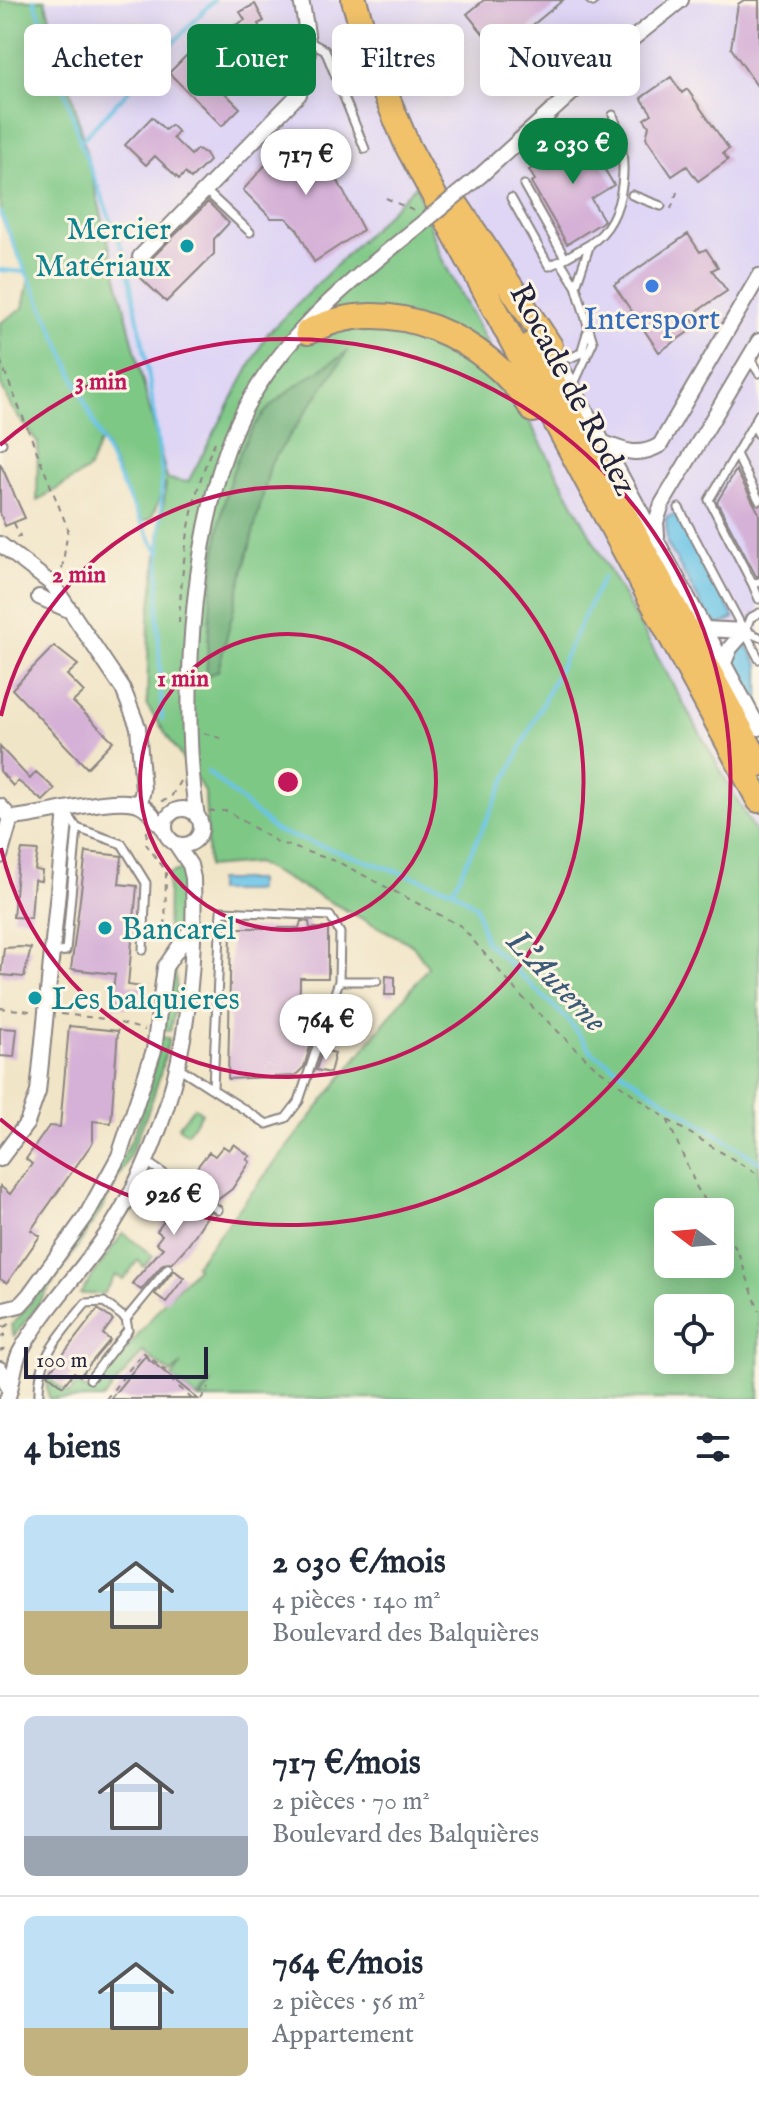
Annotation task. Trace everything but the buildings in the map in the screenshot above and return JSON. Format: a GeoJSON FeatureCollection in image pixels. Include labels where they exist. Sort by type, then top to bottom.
{"type":"FeatureCollection","features":[{"type":"Feature","properties":{"kind":"highway","name":"Rocade de Rodez"},"geometry":{"type":"LineString","coordinates":[[354,0],[372,62],[408,147],[759,800]]}},
{"type":"Feature","properties":{"kind":"highway","name":"Rocade de Rodez"},"geometry":{"type":"LineString","coordinates":[[370,0],[395,79],[457,206],[759,764]]}},
{"type":"Feature","properties":{"kind":"highway"},"geometry":{"type":"LineString","coordinates":[[457,206],[552,351]]}},
{"type":"Feature","properties":{"kind":"highway"},"geometry":{"type":"LineString","coordinates":[[308,332],[329,320],[357,317],[400,318],[447,331],[485,354],[518,386],[578,484],[598,503]]}},
{"type":"Feature","properties":{"kind":"street"},"geometry":{"type":"LineString","coordinates":[[301,0],[306,24]]}},
{"type":"Feature","properties":{"kind":"street"},"geometry":{"type":"LineString","coordinates":[[165,830],[185,781],[191,733],[195,602],[212,498],[229,446],[251,398],[290,343],[338,290],[418,213],[481,175],[626,44],[681,0]]}},
{"type":"Feature","properties":{"kind":"street"},"geometry":{"type":"LineString","coordinates":[[567,100],[695,0]]}},
{"type":"Feature","properties":{"kind":"street"},"geometry":{"type":"LineString","coordinates":[[140,257],[297,96]]}},
{"type":"Feature","properties":{"kind":"street"},"geometry":{"type":"LineString","coordinates":[[229,446],[308,332],[418,213]]}},
{"type":"Feature","properties":{"kind":"street"},"geometry":{"type":"LineString","coordinates":[[604,443],[628,453],[646,453],[660,445],[759,276]]}},
{"type":"Feature","properties":{"kind":"street"},"geometry":{"type":"LineString","coordinates":[[658,540],[656,522],[662,504],[759,341]]}},
{"type":"Feature","properties":{"kind":"street"},"geometry":{"type":"LineString","coordinates":[[552,351],[759,728]]}},
{"type":"Feature","properties":{"kind":"street"},"geometry":{"type":"LineString","coordinates":[[0,544],[53,585],[123,689],[138,727],[143,789],[140,804]]}},
{"type":"Feature","properties":{"kind":"street"},"geometry":{"type":"LineString","coordinates":[[39,597],[71,611]]}},
{"type":"Feature","properties":{"kind":"street"},"geometry":{"type":"LineString","coordinates":[[705,629],[752,634]]}},
{"type":"Feature","properties":{"kind":"street"},"geometry":{"type":"LineString","coordinates":[[724,663],[730,648],[752,634]]}},
{"type":"Feature","properties":{"kind":"street"},"geometry":{"type":"LineString","coordinates":[[8,1396],[18,1355],[109,1229],[145,1161],[178,1067],[191,1001],[194,925],[190,865],[198,836],[197,817],[185,781]]}},
{"type":"Feature","properties":{"kind":"street"},"geometry":{"type":"LineString","coordinates":[[11,818],[120,801],[140,804],[153,815],[190,865]]}},
{"type":"Feature","properties":{"kind":"street"},"geometry":{"type":"LineString","coordinates":[[0,806],[11,818]]}},
{"type":"Feature","properties":{"kind":"street"},"geometry":{"type":"LineString","coordinates":[[153,815],[188,810],[197,817]]}},
{"type":"Feature","properties":{"kind":"street"},"geometry":{"type":"LineString","coordinates":[[0,1159],[34,1107],[66,811]]}},
{"type":"Feature","properties":{"kind":"street"},"geometry":{"type":"LineString","coordinates":[[0,856],[11,818]]}},
{"type":"Feature","properties":{"kind":"street"},"geometry":{"type":"LineString","coordinates":[[176,844],[191,843],[198,836]]}},
{"type":"Feature","properties":{"kind":"street"},"geometry":{"type":"LineString","coordinates":[[0,1310],[20,1305],[29,1295],[86,1216],[119,1156],[139,1104],[158,1032],[165,967],[194,925]]}},
{"type":"Feature","properties":{"kind":"street"},"geometry":{"type":"LineString","coordinates":[[0,1362],[18,1355]]}},
{"type":"Feature","properties":{"kind":"street"},"geometry":{"type":"LineString","coordinates":[[0,1369],[8,1396]]}},
{"type":"Feature","properties":{"kind":"lane"},"geometry":{"type":"LineString","coordinates":[[316,45],[325,50],[365,149]]}},
{"type":"Feature","properties":{"kind":"lane"},"geometry":{"type":"LineString","coordinates":[[511,198],[549,266],[600,237],[620,199],[623,179],[621,135],[613,115]]}},
{"type":"Feature","properties":{"kind":"lane"},"geometry":{"type":"LineString","coordinates":[[524,185],[576,286],[587,331],[593,342],[573,386]]}},
{"type":"Feature","properties":{"kind":"lane"},"geometry":{"type":"LineString","coordinates":[[206,191],[250,232]]}},
{"type":"Feature","properties":{"kind":"lane"},"geometry":{"type":"LineString","coordinates":[[632,195],[661,206]]}},
{"type":"Feature","properties":{"kind":"lane"},"geometry":{"type":"LineString","coordinates":[[576,286],[590,244]]}},
{"type":"Feature","properties":{"kind":"lane"},"geometry":{"type":"LineString","coordinates":[[552,351],[570,358],[581,353],[587,331]]}},
{"type":"Feature","properties":{"kind":"lane"},"geometry":{"type":"LineString","coordinates":[[749,358],[759,373]]}},
{"type":"Feature","properties":{"kind":"lane"},"geometry":{"type":"LineString","coordinates":[[759,414],[709,500],[756,584],[759,599]]}},
{"type":"Feature","properties":{"kind":"lane"},"geometry":{"type":"LineString","coordinates":[[753,424],[759,435]]}},
{"type":"Feature","properties":{"kind":"lane"},"geometry":{"type":"LineString","coordinates":[[736,454],[759,500]]}},
{"type":"Feature","properties":{"kind":"lane"},"geometry":{"type":"LineString","coordinates":[[679,508],[752,634]]}},
{"type":"Feature","properties":{"kind":"lane"},"geometry":{"type":"LineString","coordinates":[[759,613],[750,618],[759,659]]}},
{"type":"Feature","properties":{"kind":"lane"},"geometry":{"type":"LineString","coordinates":[[66,811],[77,828],[122,844],[146,883],[143,950]]}},
{"type":"Feature","properties":{"kind":"lane"},"geometry":{"type":"LineString","coordinates":[[51,953],[66,951],[77,828]]}},
{"type":"Feature","properties":{"kind":"lane"},"geometry":{"type":"LineString","coordinates":[[178,1067],[267,1124],[286,1118],[299,1101],[339,981],[340,933],[330,916],[221,911],[213,1087]]}},
{"type":"Feature","properties":{"kind":"lane"},"geometry":{"type":"LineString","coordinates":[[339,981],[377,981]]}},
{"type":"Feature","properties":{"kind":"lane"},"geometry":{"type":"LineString","coordinates":[[145,1161],[218,1210]]}},
{"type":"Feature","properties":{"kind":"lane"},"geometry":{"type":"LineString","coordinates":[[126,1319],[168,1268]]}},
{"type":"Feature","properties":{"kind":"lane"},"geometry":{"type":"LineString","coordinates":[[39,1399],[38,1375],[49,1349],[86,1303],[104,1302],[126,1319],[128,1330],[90,1379]]}},
{"type":"Feature","properties":{"kind":"path"},"geometry":{"type":"LineString","coordinates":[[671,210],[679,187]]}},
{"type":"Feature","properties":{"kind":"path"},"geometry":{"type":"LineString","coordinates":[[386,198],[418,213]]}},
{"type":"Feature","properties":{"kind":"path"},"geometry":{"type":"LineString","coordinates":[[0,360],[68,529],[64,573],[53,585]]}},
{"type":"Feature","properties":{"kind":"path"},"geometry":{"type":"LineString","coordinates":[[178,637],[188,534],[200,480],[220,432]]}},
{"type":"Feature","properties":{"kind":"path"},"geometry":{"type":"LineString","coordinates":[[0,544],[20,536],[15,523]]}},
{"type":"Feature","properties":{"kind":"path"},"geometry":{"type":"LineString","coordinates":[[191,733],[223,739]]}},
{"type":"Feature","properties":{"kind":"path"},"geometry":{"type":"LineString","coordinates":[[153,815],[158,802],[170,799],[185,781]]}},
{"type":"Feature","properties":{"kind":"path"},"geometry":{"type":"LineString","coordinates":[[197,817],[212,809],[227,811],[277,842],[338,862],[461,926],[519,994],[594,1066],[667,1119],[759,1175]]}},
{"type":"Feature","properties":{"kind":"path"},"geometry":{"type":"LineString","coordinates":[[0,1008],[106,1019],[158,1032]]}},
{"type":"Feature","properties":{"kind":"path"},"geometry":{"type":"LineString","coordinates":[[667,1119],[704,1198]]}},
{"type":"Feature","properties":{"kind":"path"},"geometry":{"type":"LineString","coordinates":[[734,1246],[759,1311]]}},
{"type":"Feature","properties":{"kind":"path"},"geometry":{"type":"LineString","coordinates":[[0,1325],[5,1327],[2,1336],[9,1337]]}},
{"type":"Feature","properties":{"kind":"path"},"geometry":{"type":"LineString","coordinates":[[106,1399],[143,1352],[171,1374]]}},
{"type":"Feature","properties":{"kind":"path"},"geometry":{"type":"LineString","coordinates":[[170,1379],[192,1399]]}},
{"type":"Feature","properties":{"kind":"path"},"geometry":{"type":"LineString","coordinates":[[201,1399],[209,1387]]}},
{"type":"Feature","properties":{"kind":"shaded area"},"geometry":{"type":"Polygon","coordinates":[[[45,0],[759,0],[759,839],[613,577],[441,257],[416,185],[267,334],[188,482],[167,479],[72,96],[171,96],[171,24],[52,24],[45,0]]]}},
{"type":"Feature","properties":{"kind":"green space"},"geometry":{"type":"Polygon","coordinates":[[[0,0],[45,0],[52,24],[24,24],[24,96],[72,96],[167,479],[188,482],[267,334],[416,185],[441,257],[613,577],[759,839],[759,1399],[201,1399],[212,1382],[198,1399],[172,1378],[182,1364],[171,1374],[143,1352],[103,1399],[49,1399],[45,1376],[69,1394],[76,1384],[89,1391],[96,1389],[164,1302],[197,1268],[195,1265],[428,967],[413,945],[256,863],[208,867],[205,792],[147,706],[149,621],[166,483],[151,519],[140,522],[102,438],[88,470],[37,501],[38,443],[11,407],[0,383],[0,323],[23,308],[29,279],[0,215],[0,0]]]}},
{"type":"Feature","properties":{"kind":"green space"},"geometry":{"type":"Polygon","coordinates":[[[348,351],[271,463],[218,671],[206,676],[218,531],[237,459],[253,429],[273,404],[348,351]]]}},
{"type":"Feature","properties":{"kind":"green space"},"geometry":{"type":"Polygon","coordinates":[[[183,869],[186,912],[171,951],[167,945],[168,874],[183,869]]]}},
{"type":"Feature","properties":{"kind":"green space"},"geometry":{"type":"Polygon","coordinates":[[[175,962],[177,997],[170,1031],[163,1029],[175,962]]]}},
{"type":"Feature","properties":{"kind":"green space"},"geometry":{"type":"Polygon","coordinates":[[[161,1037],[169,1038],[158,1080],[128,1159],[87,1232],[14,1336],[11,1325],[55,1268],[132,1138],[149,1089],[161,1037]]]}},
{"type":"Feature","properties":{"kind":"green space"},"geometry":{"type":"Polygon","coordinates":[[[194,1107],[202,1113],[187,1133],[178,1127],[194,1107]]]}},
{"type":"Feature","properties":{"kind":"green space"},"geometry":{"type":"Polygon","coordinates":[[[123,1233],[153,1256],[144,1267],[138,1260],[123,1280],[116,1275],[103,1294],[80,1294],[123,1233]]]}},
{"type":"Feature","properties":{"kind":"water"},"geometry":{"type":"Polygon","coordinates":[[[678,514],[734,618],[720,625],[709,619],[667,543],[666,517],[678,514]]]}},
{"type":"Feature","properties":{"kind":"water"},"geometry":{"type":"Polygon","coordinates":[[[747,644],[759,666],[759,713],[733,665],[736,654],[747,644]]]}},
{"type":"Feature","properties":{"kind":"water"},"geometry":{"type":"Polygon","coordinates":[[[217,880],[257,880],[257,891],[217,891],[217,880]]]}},
{"type":"Feature","properties":{"kind":"waterway"},"geometry":{"type":"LineString","coordinates":[[34,0],[53,48],[80,142]]}},
{"type":"Feature","properties":{"kind":"waterway","name":"L'Auterne"},"geometry":{"type":"LineString","coordinates":[[162,719],[158,621],[162,474],[147,363],[125,256],[80,142],[214,0]]}},
{"type":"Feature","properties":{"kind":"waterway"},"geometry":{"type":"LineString","coordinates":[[0,212],[26,272]]}},
{"type":"Feature","properties":{"kind":"waterway"},"geometry":{"type":"LineString","coordinates":[[0,270],[26,272],[122,484],[159,553]]}},
{"type":"Feature","properties":{"kind":"waterway"},"geometry":{"type":"LineString","coordinates":[[453,890],[603,577]]}},
{"type":"Feature","properties":{"kind":"waterway","name":"L'Auterne"},"geometry":{"type":"LineString","coordinates":[[208,772],[276,831],[453,890],[476,906],[485,941],[567,1019],[592,1052],[759,1162]]}},
{"type":"Feature","properties":{"kind":"place","name":"Mercier Matériaux"},"geometry":{"type":"Point","coordinates":[187,246]}},
{"type":"Feature","properties":{"kind":"place","name":"Intersport"},"geometry":{"type":"Point","coordinates":[652,286]}},
{"type":"Feature","properties":{"kind":"place","name":"Bancarel"},"geometry":{"type":"Point","coordinates":[105,928]}},
{"type":"Feature","properties":{"kind":"place","name":"Les balquieres"},"geometry":{"type":"Point","coordinates":[35,998]}}]}
